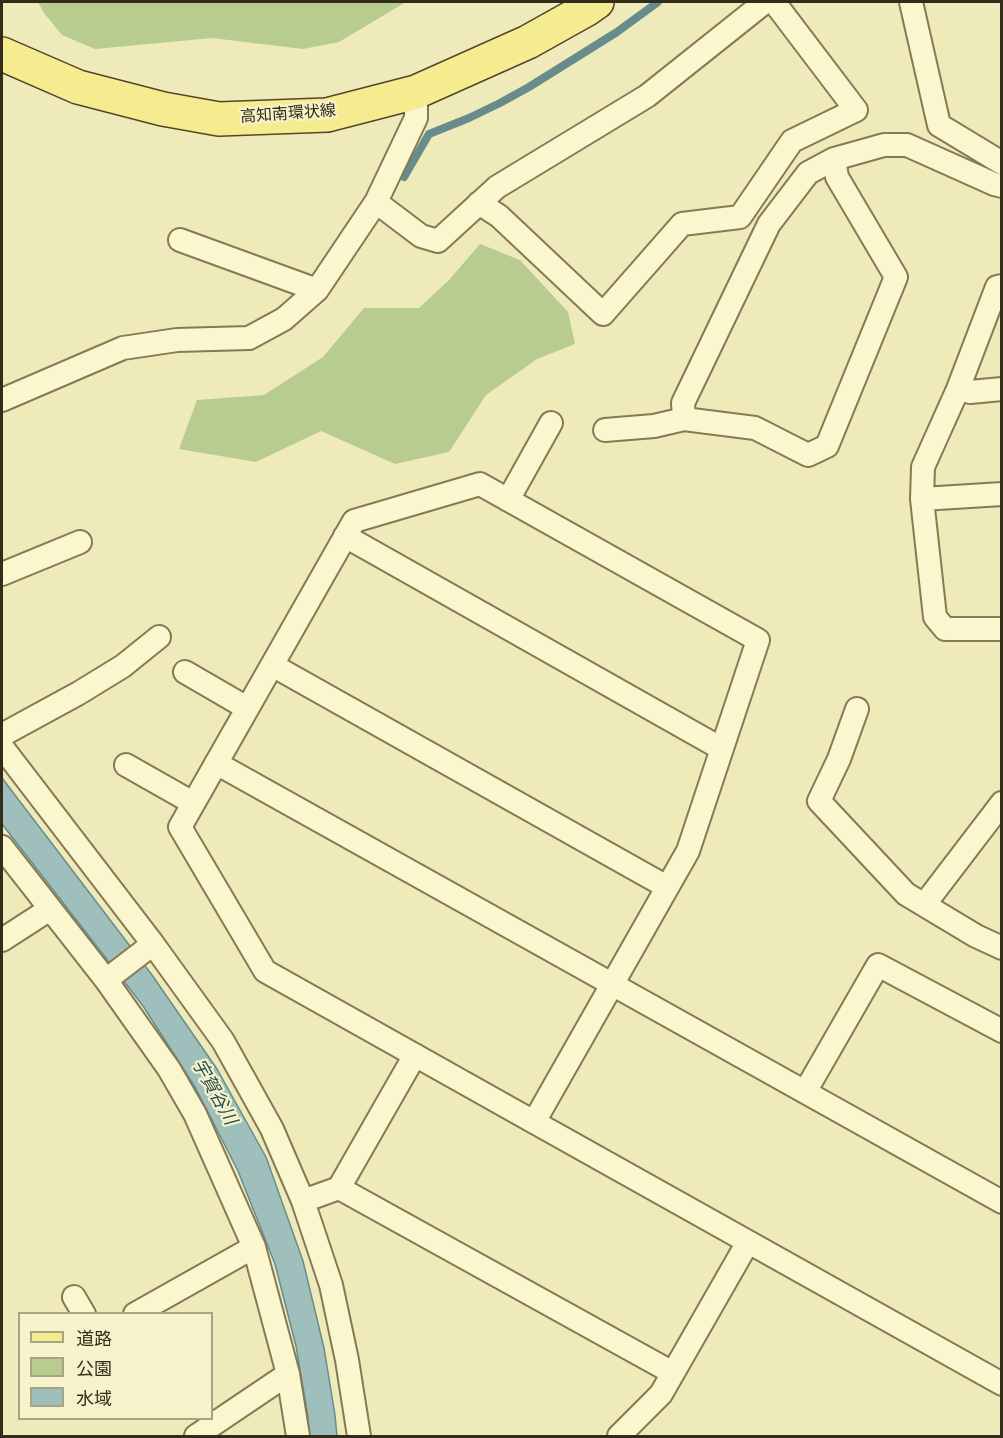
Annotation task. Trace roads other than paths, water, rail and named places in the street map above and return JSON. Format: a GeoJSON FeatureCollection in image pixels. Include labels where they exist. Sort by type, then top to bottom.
{"type":"FeatureCollection","features":[{"type":"Feature","properties":{"kind":"main road","name":"高知南環状線"},"geometry":{"type":"LineString","coordinates":[[2,54],[78,87],[164,109],[219,119],[327,115],[416,92],[528,42],[597,2]]}},
{"type":"Feature","properties":{"kind":"street"},"geometry":{"type":"LineString","coordinates":[[376,202],[421,236],[438,241],[497,188],[646,96],[765,2]]}},
{"type":"Feature","properties":{"kind":"street"},"geometry":{"type":"LineString","coordinates":[[479,203],[499,216],[603,314],[682,224],[740,217],[792,141],[856,110],[774,2]]}},
{"type":"Feature","properties":{"kind":"street"},"geometry":{"type":"LineString","coordinates":[[911,2],[939,125],[1002,163]]}},
{"type":"Feature","properties":{"kind":"street"},"geometry":{"type":"LineString","coordinates":[[2,400],[123,348],[177,340],[249,338],[284,319],[317,290],[376,202],[416,118],[416,92]]}},
{"type":"Feature","properties":{"kind":"street"},"geometry":{"type":"LineString","coordinates":[[684,419],[683,403],[770,224],[808,173],[834,159],[884,145],[907,145],[1002,186]]}},
{"type":"Feature","properties":{"kind":"street"},"geometry":{"type":"LineString","coordinates":[[605,430],[654,426],[684,419],[755,428],[808,455],[827,446],[896,277],[837,177],[834,159]]}},
{"type":"Feature","properties":{"kind":"street"},"geometry":{"type":"LineString","coordinates":[[180,240],[317,290]]}},
{"type":"Feature","properties":{"kind":"street"},"geometry":{"type":"LineString","coordinates":[[1002,286],[998,287],[958,389],[923,467],[922,500],[934,617],[945,630],[1002,629]]}},
{"type":"Feature","properties":{"kind":"street"},"geometry":{"type":"LineString","coordinates":[[958,389],[970,392],[1002,389]]}},
{"type":"Feature","properties":{"kind":"street"},"geometry":{"type":"LineString","coordinates":[[508,500],[551,423]]}},
{"type":"Feature","properties":{"kind":"street"},"geometry":{"type":"LineString","coordinates":[[534,1122],[688,851],[758,640],[480,484],[354,521],[180,827],[265,971],[415,1055],[534,1122],[748,1242],[1002,1384]]}},
{"type":"Feature","properties":{"kind":"street"},"geometry":{"type":"LineString","coordinates":[[922,500],[1002,495]]}},
{"type":"Feature","properties":{"kind":"street"},"geometry":{"type":"LineString","coordinates":[[345,536],[722,749]]}},
{"type":"Feature","properties":{"kind":"street"},"geometry":{"type":"LineString","coordinates":[[2,574],[80,542]]}},
{"type":"Feature","properties":{"kind":"street"},"geometry":{"type":"LineString","coordinates":[[2,735],[123,666],[159,637]]}},
{"type":"Feature","properties":{"kind":"street"},"geometry":{"type":"LineString","coordinates":[[272,665],[667,886]]}},
{"type":"Feature","properties":{"kind":"street"},"geometry":{"type":"LineString","coordinates":[[184,672],[248,708]]}},
{"type":"Feature","properties":{"kind":"street"},"geometry":{"type":"LineString","coordinates":[[856,709],[839,759],[819,801],[906,894],[976,936],[1002,948]]}},
{"type":"Feature","properties":{"kind":"street"},"geometry":{"type":"LineString","coordinates":[[2,747],[149,947],[223,1041],[272,1129],[303,1202],[331,1285],[347,1360],[358,1437]]}},
{"type":"Feature","properties":{"kind":"street"},"geometry":{"type":"LineString","coordinates":[[216,763],[805,1092],[1000,1198]]}},
{"type":"Feature","properties":{"kind":"street"},"geometry":{"type":"LineString","coordinates":[[126,765],[193,803]]}},
{"type":"Feature","properties":{"kind":"street"},"geometry":{"type":"LineString","coordinates":[[924,905],[999,812]]}},
{"type":"Feature","properties":{"kind":"street"},"geometry":{"type":"LineString","coordinates":[[2,847],[50,909],[110,976],[190,1106],[254,1247],[288,1374],[298,1437]]}},
{"type":"Feature","properties":{"kind":"street"},"geometry":{"type":"LineString","coordinates":[[2,940],[50,909]]}},
{"type":"Feature","properties":{"kind":"street"},"geometry":{"type":"LineString","coordinates":[[110,976],[149,947]]}},
{"type":"Feature","properties":{"kind":"street"},"geometry":{"type":"LineString","coordinates":[[805,1092],[878,964],[1002,1031]]}},
{"type":"Feature","properties":{"kind":"street"},"geometry":{"type":"LineString","coordinates":[[303,1202],[339,1188],[415,1055]]}},
{"type":"Feature","properties":{"kind":"street"},"geometry":{"type":"LineString","coordinates":[[339,1188],[673,1373]]}},
{"type":"Feature","properties":{"kind":"street"},"geometry":{"type":"LineString","coordinates":[[619,1437],[661,1394],[748,1242]]}},
{"type":"Feature","properties":{"kind":"street"},"geometry":{"type":"LineString","coordinates":[[139,1312],[254,1247]]}},
{"type":"Feature","properties":{"kind":"street"},"geometry":{"type":"LineString","coordinates":[[196,1437],[288,1374]]}},
{"type":"Feature","properties":{"kind":"water","name":"宇賀谷川"},"geometry":{"type":"Polygon","coordinates":[[[2,778],[152,975],[217,1069],[266,1157],[303,1261],[324,1348],[337,1436],[309,1436],[296,1346],[275,1264],[238,1171],[195,1087],[143,1006],[2,824],[2,778]]]}},
{"type":"Feature","properties":{"kind":"waterway"},"geometry":{"type":"LineString","coordinates":[[404,177],[429,134],[469,118],[529,87],[617,32],[658,2]]}}]}
